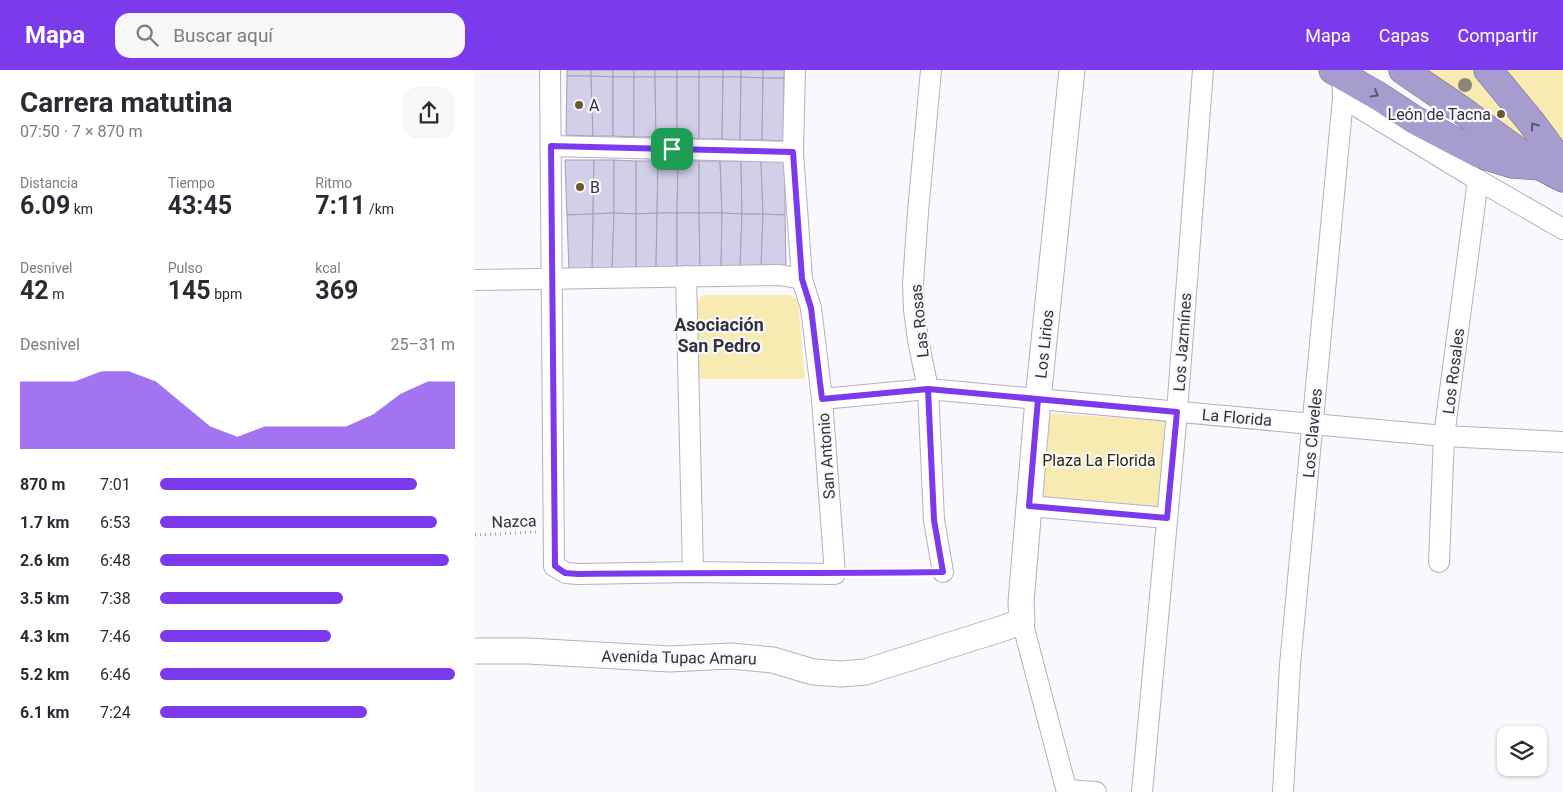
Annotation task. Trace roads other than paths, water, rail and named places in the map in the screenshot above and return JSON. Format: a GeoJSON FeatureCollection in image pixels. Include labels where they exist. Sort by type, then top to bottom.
{"type":"FeatureCollection","features":[{"type":"Feature","properties":{"kind":"highway"},"geometry":{"type":"LineString","coordinates":[[1403,70],[1465,113],[1505,144],[1555,170]]}},
{"type":"Feature","properties":{"kind":"highway"},"geometry":{"type":"LineString","coordinates":[[1488,70],[1531,122],[1555,170]]}},
{"type":"Feature","properties":{"kind":"highway"},"geometry":{"type":"LineString","coordinates":[[1339,81],[1481,154],[1512,164],[1555,170]]}},
{"type":"Feature","properties":{"kind":"street"},"geometry":{"type":"LineString","coordinates":[[551,70],[554,532],[555,566],[565,573],[693,572],[686,276]]}},
{"type":"Feature","properties":{"kind":"street","name":"San Antonio"},"geometry":{"type":"LineString","coordinates":[[693,572],[835,574],[822,399],[811,308],[802,279],[793,152],[795,70]]}},
{"type":"Feature","properties":{"kind":"street","name":"Las Rosas"},"geometry":{"type":"LineString","coordinates":[[931,70],[913,284],[918,340],[928,389],[934,520],[943,572]]}},
{"type":"Feature","properties":{"kind":"street","name":"Los Lirios"},"geometry":{"type":"LineString","coordinates":[[1067,791],[1022,621],[1021,602],[1038,399],[1072,70]]}},
{"type":"Feature","properties":{"kind":"street","name":"Los Jazmínes"},"geometry":{"type":"LineString","coordinates":[[1142,792],[1177,412],[1203,70]]}},
{"type":"Feature","properties":{"kind":"street"},"geometry":{"type":"LineString","coordinates":[[1339,81],[1478,180],[1563,229]]}},
{"type":"Feature","properties":{"kind":"street","name":"Los Claveles"},"geometry":{"type":"LineString","coordinates":[[1283,792],[1290,666],[1313,424],[1339,81]]}},
{"type":"Feature","properties":{"kind":"street"},"geometry":{"type":"LineString","coordinates":[[551,146],[793,152]]}},
{"type":"Feature","properties":{"kind":"street","name":"Los Rosales"},"geometry":{"type":"LineString","coordinates":[[1439,562],[1444,436],[1478,180]]}},
{"type":"Feature","properties":{"kind":"street"},"geometry":{"type":"LineString","coordinates":[[475,280],[780,275],[802,279]]}},
{"type":"Feature","properties":{"kind":"street","name":"La Florida"},"geometry":{"type":"LineString","coordinates":[[822,399],[928,389],[1444,436],[1563,442]]}},
{"type":"Feature","properties":{"kind":"street"},"geometry":{"type":"LineString","coordinates":[[1029,506],[1167,518]]}},
{"type":"Feature","properties":{"kind":"street","name":"Avenida Tupac Amaru"},"geometry":{"type":"LineString","coordinates":[[475,651],[528,651],[670,659],[731,656],[773,660],[813,672],[841,674],[865,672],[1022,621]]}},
{"type":"Feature","properties":{"kind":"street"},"geometry":{"type":"LineString","coordinates":[[1067,791],[1097,792]]}},
{"type":"Feature","properties":{"kind":"place","name":"A"},"geometry":{"type":"Point","coordinates":[579,105]}},
{"type":"Feature","properties":{"kind":"place","name":"León de Tacna"},"geometry":{"type":"Point","coordinates":[1501,114]}},
{"type":"Feature","properties":{"kind":"place","name":"B"},"geometry":{"type":"Point","coordinates":[580,187]}},
{"type":"Feature","properties":{"kind":"district","name":"Asociación San Pedro"},"geometry":{"type":"Point","coordinates":[719,335]}},
{"type":"Feature","properties":{"kind":"park label","name":"Plaza La Florida"},"geometry":{"type":"Point","coordinates":[1099,460]}}]}
